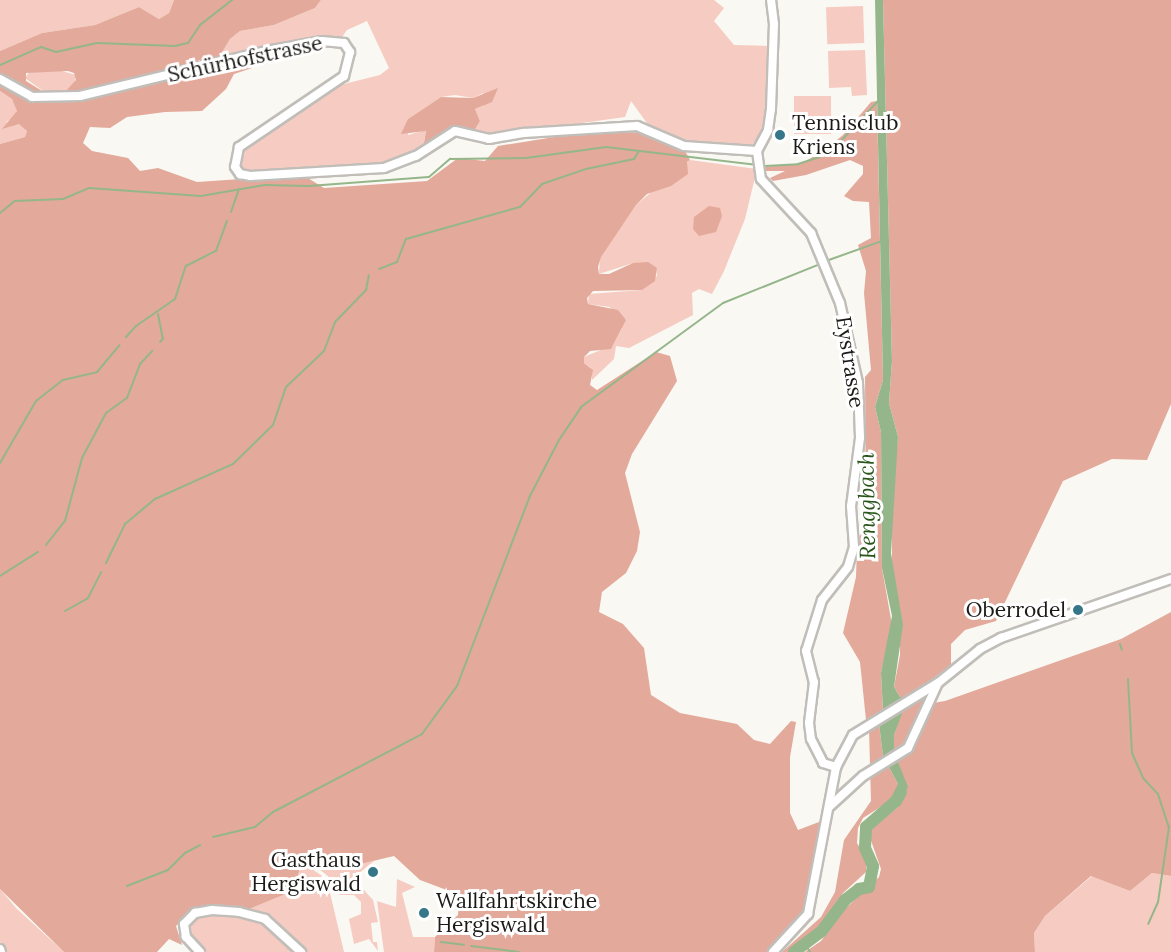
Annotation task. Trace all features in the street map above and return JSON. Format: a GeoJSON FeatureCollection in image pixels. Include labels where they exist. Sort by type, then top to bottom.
{"type":"FeatureCollection","features":[{"type":"Feature","properties":{"kind":"street"},"geometry":{"type":"LineString","coordinates":[[757,151],[768,130],[771,109],[774,24],[771,0]]}},
{"type":"Feature","properties":{"kind":"street","name":"Schürhofstrasse"},"geometry":{"type":"LineString","coordinates":[[0,79],[32,97],[69,97],[105,93],[266,51],[322,41],[344,43],[349,47],[350,62],[337,83],[239,147],[235,167],[240,174],[250,176],[384,168],[416,156],[455,131],[489,139],[524,133],[637,126],[684,146],[757,151]]}},
{"type":"Feature","properties":{"kind":"street","name":"Eystrasse"},"geometry":{"type":"LineString","coordinates":[[757,151],[759,172],[782,205],[811,232],[840,303],[858,383],[860,438],[852,483],[853,553],[848,567],[822,600],[806,651],[814,682],[809,723],[811,739],[823,763],[836,766]]}},
{"type":"Feature","properties":{"kind":"street"},"geometry":{"type":"LineString","coordinates":[[773,952],[808,914],[836,766],[853,735],[938,683],[980,650],[1001,638],[1171,579]]}},
{"type":"Feature","properties":{"kind":"street"},"geometry":{"type":"LineString","coordinates":[[829,807],[849,786],[902,754],[938,683]]}},
{"type":"Feature","properties":{"kind":"street"},"geometry":{"type":"LineString","coordinates":[[200,952],[186,938],[184,924],[195,913],[212,910],[239,912],[265,919],[301,952]]}},
{"type":"Feature","properties":{"kind":"shaded area"},"geometry":{"type":"Polygon","coordinates":[[[0,0],[174,0],[169,13],[159,19],[139,7],[95,25],[42,33],[0,51],[0,0]]]}},
{"type":"Feature","properties":{"kind":"shaded area"},"geometry":{"type":"Polygon","coordinates":[[[174,0],[321,0],[315,8],[274,25],[240,31],[230,39],[217,61],[199,60],[193,67],[93,92],[63,94],[76,80],[74,73],[68,71],[26,73],[26,81],[50,96],[28,91],[0,76],[0,51],[42,33],[95,25],[139,7],[159,19],[169,13],[174,0]]]}},
{"type":"Feature","properties":{"kind":"shaded area"},"geometry":{"type":"Polygon","coordinates":[[[321,0],[714,0],[724,8],[714,21],[734,45],[771,46],[763,132],[749,148],[681,142],[649,126],[631,101],[625,117],[496,135],[474,131],[480,121],[475,109],[483,106],[483,93],[473,98],[455,95],[441,97],[408,119],[408,135],[426,130],[423,149],[389,163],[246,171],[237,160],[240,149],[316,97],[340,85],[380,75],[389,68],[367,21],[347,30],[342,37],[325,37],[217,61],[230,39],[240,31],[274,25],[315,8],[321,0]]]}},
{"type":"Feature","properties":{"kind":"shaded area"},"geometry":{"type":"Polygon","coordinates":[[[875,0],[883,0],[892,361],[889,403],[898,437],[891,553],[903,625],[894,687],[900,697],[908,697],[894,735],[894,752],[908,787],[898,807],[890,801],[898,784],[883,756],[879,724],[883,711],[881,673],[892,616],[882,568],[881,432],[875,407],[883,380],[875,0]]]}},
{"type":"Feature","properties":{"kind":"shaded area"},"geometry":{"type":"Polygon","coordinates":[[[883,0],[1171,0],[1171,404],[1147,460],[1112,459],[1063,481],[996,621],[965,630],[951,644],[951,665],[908,697],[900,697],[894,687],[900,655],[900,608],[892,576],[892,494],[898,437],[889,403],[892,361],[883,0]]]}},
{"type":"Feature","properties":{"kind":"shaded area"},"geometry":{"type":"Polygon","coordinates":[[[863,6],[864,43],[827,44],[826,7],[863,6]]]}},
{"type":"Feature","properties":{"kind":"shaded area"},"geometry":{"type":"Polygon","coordinates":[[[865,50],[867,95],[852,96],[851,87],[829,88],[828,51],[865,50]]]}},
{"type":"Feature","properties":{"kind":"shaded area"},"geometry":{"type":"Polygon","coordinates":[[[228,64],[252,68],[234,74],[226,89],[202,111],[165,112],[127,117],[110,128],[90,127],[83,143],[92,151],[128,158],[140,171],[158,168],[197,182],[303,175],[324,188],[427,181],[458,158],[485,161],[498,146],[573,134],[649,132],[664,144],[684,149],[690,160],[687,162],[688,174],[671,186],[647,194],[636,205],[601,257],[598,267],[599,274],[609,274],[633,263],[648,262],[657,268],[655,281],[642,290],[593,291],[587,298],[588,304],[618,310],[626,320],[611,349],[590,351],[584,357],[584,363],[593,370],[590,385],[597,390],[656,352],[670,356],[677,381],[632,454],[625,473],[640,532],[637,551],[626,573],[602,592],[599,612],[623,624],[644,648],[651,695],[680,713],[737,724],[754,740],[770,744],[791,721],[796,722],[790,757],[790,813],[798,830],[819,822],[821,825],[802,915],[794,929],[767,952],[434,952],[435,937],[458,915],[459,905],[452,892],[420,880],[394,856],[335,870],[313,857],[302,862],[293,891],[247,910],[191,912],[176,926],[182,945],[169,939],[157,952],[64,952],[0,889],[0,144],[25,137],[27,131],[19,124],[2,129],[17,111],[12,99],[0,91],[0,82],[20,94],[75,99],[102,96],[228,64]]]}},
{"type":"Feature","properties":{"kind":"shaded area"},"geometry":{"type":"Polygon","coordinates":[[[58,70],[76,75],[75,82],[63,94],[50,96],[25,78],[30,71],[58,70]]]}},
{"type":"Feature","properties":{"kind":"shaded area"},"geometry":{"type":"Polygon","coordinates":[[[498,88],[492,102],[475,109],[480,121],[474,131],[448,130],[423,149],[426,131],[401,134],[408,119],[441,97],[473,98],[498,88]]]}},
{"type":"Feature","properties":{"kind":"shaded area"},"geometry":{"type":"Polygon","coordinates":[[[0,91],[12,99],[17,108],[16,117],[6,122],[21,124],[27,131],[25,137],[0,144],[0,91]]]}},
{"type":"Feature","properties":{"kind":"shaded area"},"geometry":{"type":"Polygon","coordinates":[[[794,96],[831,96],[831,134],[794,134],[794,96]]]}},
{"type":"Feature","properties":{"kind":"shaded area"},"geometry":{"type":"Polygon","coordinates":[[[877,101],[883,380],[875,407],[881,432],[882,568],[892,625],[881,673],[883,711],[866,720],[860,662],[843,633],[856,577],[857,546],[866,517],[865,377],[871,370],[864,293],[866,271],[858,245],[871,238],[869,202],[853,201],[844,196],[863,174],[863,166],[850,160],[806,175],[773,181],[770,178],[785,171],[762,171],[762,167],[801,164],[826,149],[843,135],[871,102],[877,101]]]}},
{"type":"Feature","properties":{"kind":"shaded area"},"geometry":{"type":"Polygon","coordinates":[[[690,160],[757,169],[745,219],[724,271],[712,294],[699,289],[692,293],[693,315],[629,348],[616,346],[614,359],[592,380],[591,368],[584,363],[584,357],[613,345],[622,328],[610,307],[588,304],[589,294],[642,290],[657,276],[656,268],[633,263],[599,274],[600,257],[636,205],[690,160]]]}},
{"type":"Feature","properties":{"kind":"shaded area"},"geometry":{"type":"Polygon","coordinates":[[[709,206],[720,208],[722,216],[716,232],[699,236],[693,229],[694,217],[709,206]]]}},
{"type":"Feature","properties":{"kind":"shaded area"},"geometry":{"type":"Polygon","coordinates":[[[1171,612],[1171,876],[1152,873],[1130,891],[1091,876],[1045,916],[1034,933],[1035,952],[805,952],[821,941],[845,909],[879,877],[881,869],[868,832],[898,807],[899,765],[894,752],[894,735],[902,710],[931,692],[933,703],[945,701],[1121,639],[1171,612]]]}},
{"type":"Feature","properties":{"kind":"shaded area"},"geometry":{"type":"Polygon","coordinates":[[[879,724],[883,756],[898,784],[898,791],[890,801],[863,818],[858,828],[857,843],[867,860],[866,872],[843,893],[817,932],[791,952],[782,952],[821,917],[835,892],[844,840],[871,801],[869,729],[879,724]]]}},
{"type":"Feature","properties":{"kind":"shaded area"},"geometry":{"type":"Polygon","coordinates":[[[313,857],[328,869],[374,861],[353,878],[373,900],[378,922],[371,923],[373,942],[377,942],[378,951],[369,939],[354,944],[349,919],[361,914],[361,902],[354,895],[340,895],[329,877],[307,859],[313,857]]]}},
{"type":"Feature","properties":{"kind":"shaded area"},"geometry":{"type":"Polygon","coordinates":[[[302,862],[322,876],[320,881],[330,893],[344,952],[305,952],[275,922],[247,910],[293,891],[302,862]]]}},
{"type":"Feature","properties":{"kind":"shaded area"},"geometry":{"type":"Polygon","coordinates":[[[1152,873],[1171,876],[1171,952],[1035,952],[1034,933],[1045,916],[1092,876],[1130,891],[1152,873]]]}},
{"type":"Feature","properties":{"kind":"shaded area"},"geometry":{"type":"Polygon","coordinates":[[[397,879],[415,887],[402,893],[413,937],[435,937],[434,952],[384,952],[377,901],[396,907],[397,879]]]}},
{"type":"Feature","properties":{"kind":"shaded area"},"geometry":{"type":"Polygon","coordinates":[[[0,889],[16,908],[64,952],[4,952],[0,942],[0,889]]]}},
{"type":"Feature","properties":{"kind":"shaded area"},"geometry":{"type":"Polygon","coordinates":[[[204,913],[259,919],[299,952],[204,952],[189,938],[188,924],[204,913]]]}},
{"type":"Feature","properties":{"kind":"waterway"},"geometry":{"type":"LineString","coordinates":[[0,65],[41,47],[56,52],[97,43],[175,46],[188,43],[200,25],[232,0]]}},
{"type":"Feature","properties":{"kind":"waterway"},"geometry":{"type":"LineString","coordinates":[[0,213],[15,201],[63,199],[89,188],[201,196],[265,185],[309,186],[429,177],[450,159],[526,158],[606,147],[765,166],[798,164],[819,157],[840,142],[878,101]]}},
{"type":"Feature","properties":{"kind":"waterway"},"geometry":{"type":"LineString","coordinates":[[379,269],[397,262],[406,239],[520,207],[542,184],[586,169],[634,159],[639,151]]}},
{"type":"Feature","properties":{"kind":"waterway"},"geometry":{"type":"LineString","coordinates":[[231,212],[239,189]]}},
{"type":"Feature","properties":{"kind":"waterway"},"geometry":{"type":"LineString","coordinates":[[126,337],[136,326],[175,299],[186,266],[216,251],[227,221]]}},
{"type":"Feature","properties":{"kind":"waterway"},"geometry":{"type":"LineString","coordinates":[[826,261],[882,241]]}},
{"type":"Feature","properties":{"kind":"waterway"},"geometry":{"type":"LineString","coordinates":[[213,837],[255,827],[273,812],[422,734],[457,686],[530,496],[559,440],[581,407],[723,303],[820,264]]}},
{"type":"Feature","properties":{"kind":"waterway"},"geometry":{"type":"LineString","coordinates":[[106,563],[125,524],[155,499],[233,464],[273,425],[286,387],[324,351],[335,322],[366,290],[369,275]]}},
{"type":"Feature","properties":{"kind":"waterway"},"geometry":{"type":"LineString","coordinates":[[158,314],[163,339],[160,342]]}},
{"type":"Feature","properties":{"kind":"waterway"},"geometry":{"type":"LineString","coordinates":[[0,463],[36,401],[63,380],[97,372],[120,345]]}},
{"type":"Feature","properties":{"kind":"waterway"},"geometry":{"type":"LineString","coordinates":[[46,545],[65,521],[82,458],[106,413],[127,398],[140,364],[152,351]]}},
{"type":"Feature","properties":{"kind":"waterway"},"geometry":{"type":"LineString","coordinates":[[0,576],[38,552]]}},
{"type":"Feature","properties":{"kind":"waterway"},"geometry":{"type":"LineString","coordinates":[[65,611],[88,598],[101,572]]}},
{"type":"Feature","properties":{"kind":"waterway"},"geometry":{"type":"LineString","coordinates":[[1120,644],[1122,650]]}},
{"type":"Feature","properties":{"kind":"waterway"},"geometry":{"type":"LineString","coordinates":[[1128,679],[1132,753],[1143,778],[1158,794],[1169,827],[1158,902],[1148,924]]}},
{"type":"Feature","properties":{"kind":"waterway","name":"Renggbach"},"geometry":{"type":"LineString","coordinates":[[794,952],[821,932],[845,900],[859,889],[869,887],[873,866],[865,848],[866,827],[896,801],[901,792]]}},
{"type":"Feature","properties":{"kind":"waterway"},"geometry":{"type":"LineString","coordinates":[[127,886],[168,870],[185,853],[200,845]]}},
{"type":"Feature","properties":{"kind":"waterway"},"geometry":{"type":"LineString","coordinates":[[441,942],[464,945]]}},
{"type":"Feature","properties":{"kind":"waterway"},"geometry":{"type":"LineString","coordinates":[[805,944],[810,952]]}},
{"type":"Feature","properties":{"kind":"waterway"},"geometry":{"type":"LineString","coordinates":[[471,946],[519,952]]}},
{"type":"Feature","properties":{"kind":"place","name":"Tennisclub Kriens"},"geometry":{"type":"Point","coordinates":[780,135]}},
{"type":"Feature","properties":{"kind":"place","name":"Oberrodel"},"geometry":{"type":"Point","coordinates":[1078,610]}},
{"type":"Feature","properties":{"kind":"place","name":"Gasthaus Hergiswald"},"geometry":{"type":"Point","coordinates":[373,872]}},
{"type":"Feature","properties":{"kind":"place","name":"Wallfahrtskirche Hergiswald"},"geometry":{"type":"Point","coordinates":[424,913]}}]}
